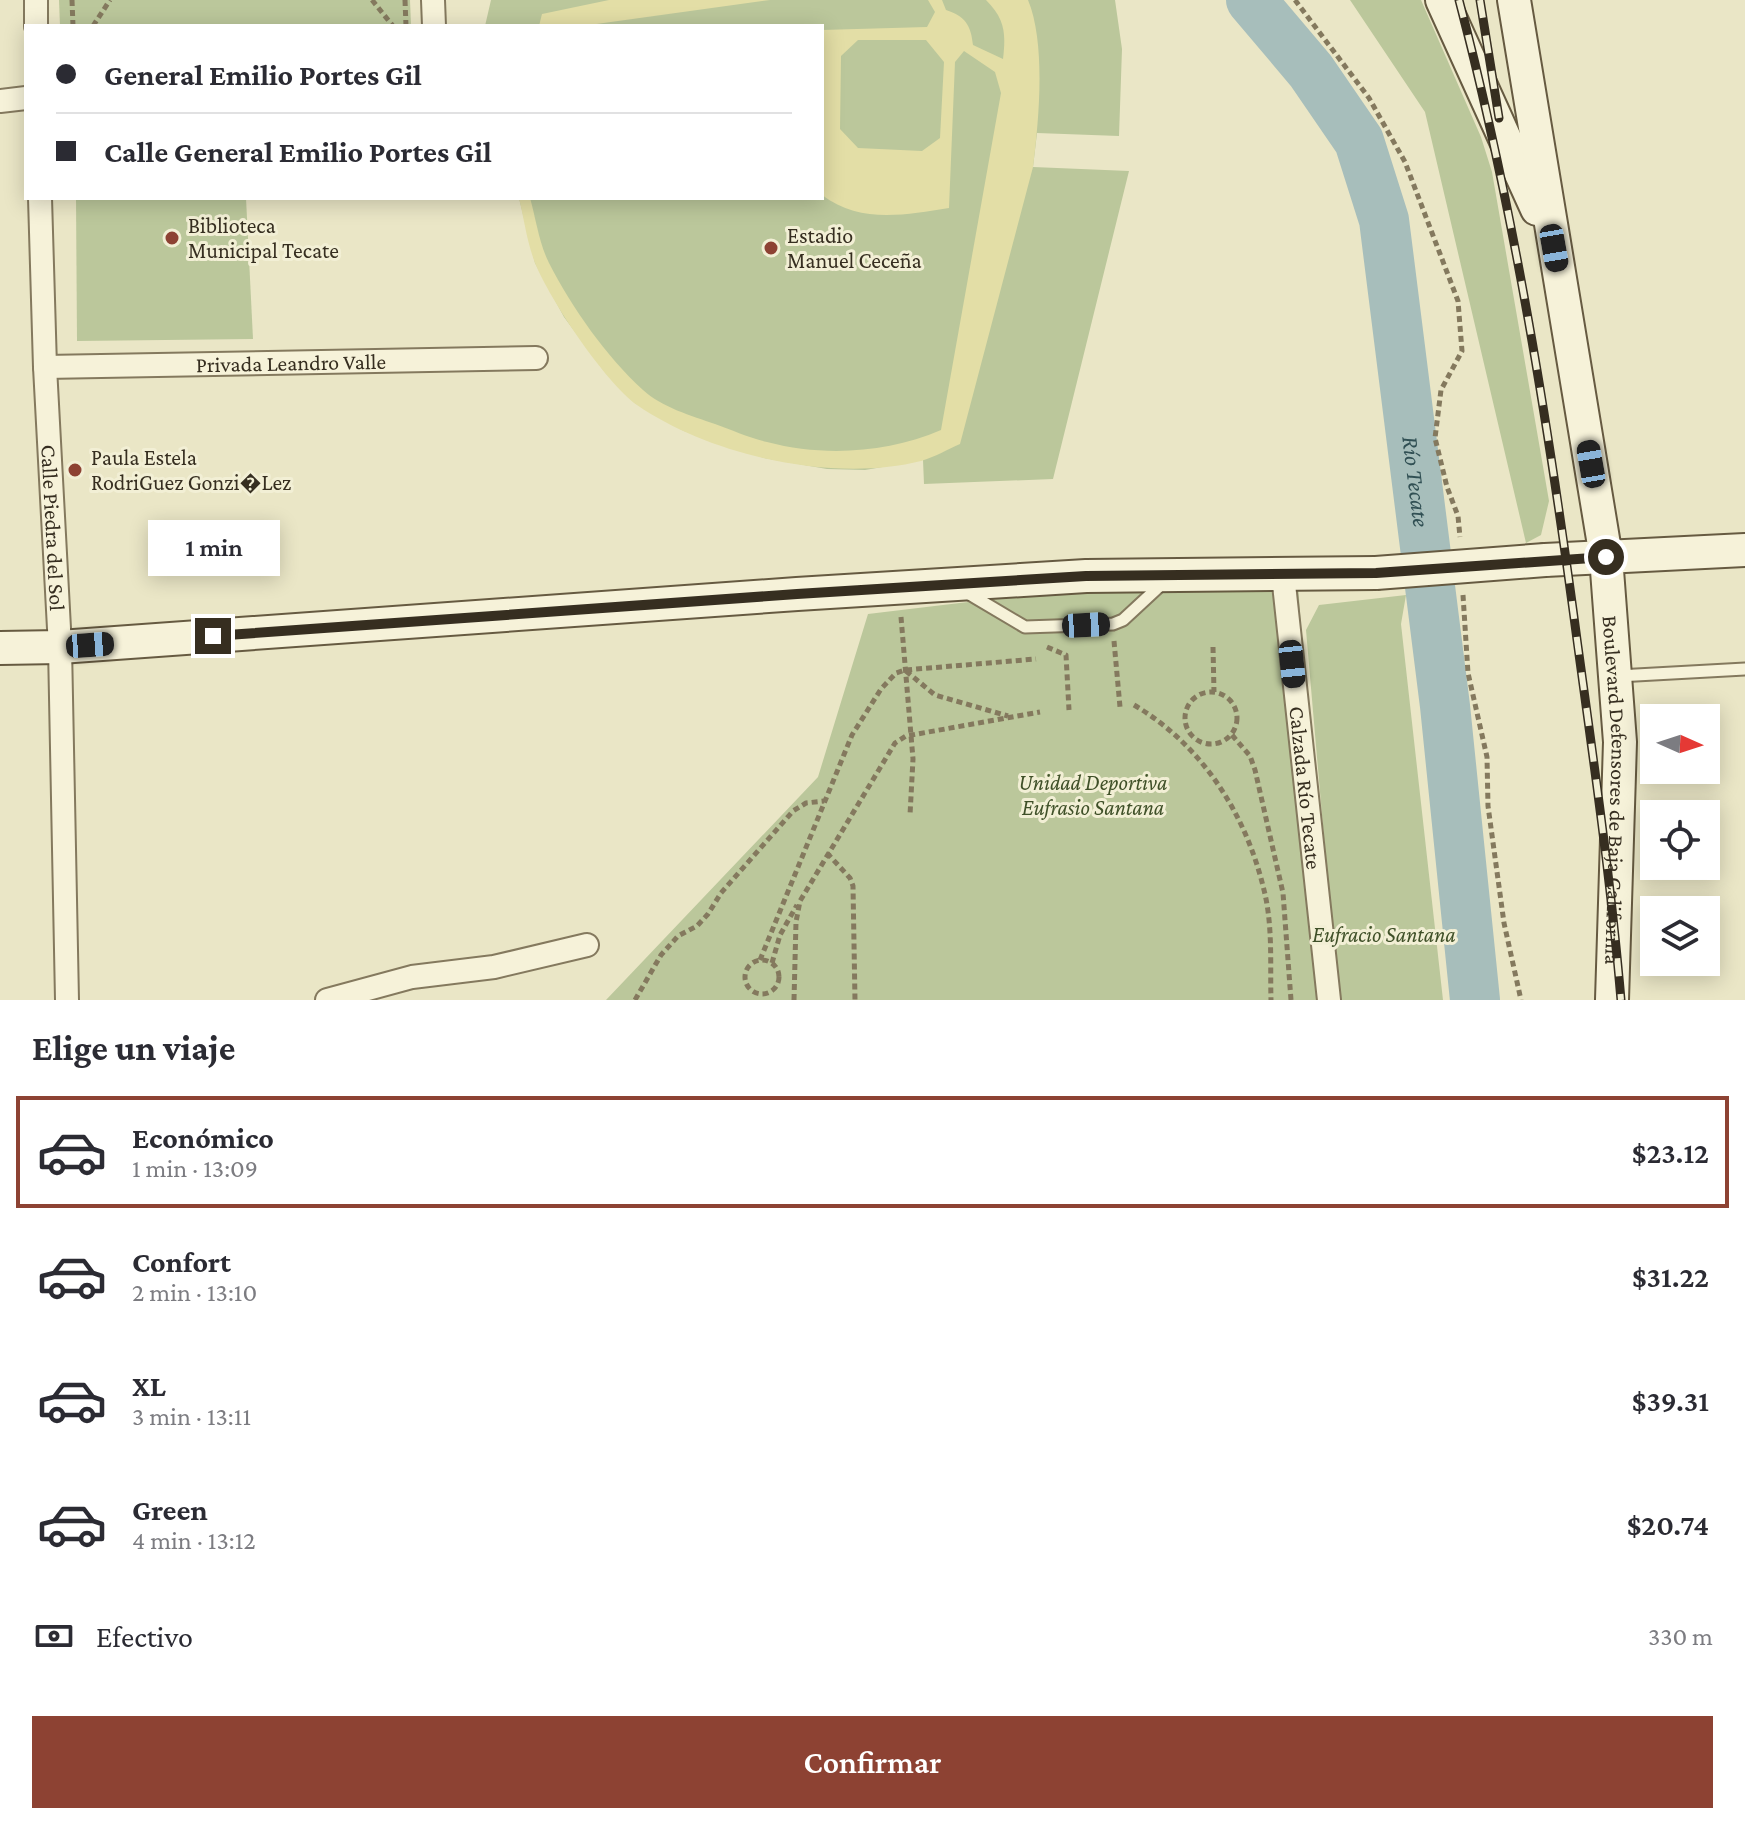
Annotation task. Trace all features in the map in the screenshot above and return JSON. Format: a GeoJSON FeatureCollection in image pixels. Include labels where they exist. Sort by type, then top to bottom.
{"type":"FeatureCollection","features":[{"type":"Feature","properties":{"kind":"street"},"geometry":{"type":"LineString","coordinates":[[36,0],[36,24]]}},
{"type":"Feature","properties":{"kind":"street"},"geometry":{"type":"LineString","coordinates":[[433,0],[434,24]]}},
{"type":"Feature","properties":{"kind":"street","name":"Boulevard Defensores de Baja California"},"geometry":{"type":"LineString","coordinates":[[1442,0],[1554,248]]}},
{"type":"Feature","properties":{"kind":"street","name":"Boulevard Defensores de Baja California"},"geometry":{"type":"LineString","coordinates":[[1514,0],[1606,557],[1620,742],[1612,1000]]}},
{"type":"Feature","properties":{"kind":"street"},"geometry":{"type":"LineString","coordinates":[[0,101],[24,98]]}},
{"type":"Feature","properties":{"kind":"street","name":"Calle Piedra del Sol"},"geometry":{"type":"LineString","coordinates":[[40,200],[45,367],[60,647],[67,1000]]}},
{"type":"Feature","properties":{"kind":"street","name":"Privada Leandro Valle"},"geometry":{"type":"LineString","coordinates":[[45,367],[536,358]]}},
{"type":"Feature","properties":{"kind":"street"},"geometry":{"type":"LineString","coordinates":[[0,648],[60,647],[1086,576],[1376,573],[1545,560],[1745,550]]}},
{"type":"Feature","properties":{"kind":"street","name":"Calzada Río Tecate"},"geometry":{"type":"LineString","coordinates":[[1283,575],[1329,1000]]}},
{"type":"Feature","properties":{"kind":"street"},"geometry":{"type":"LineString","coordinates":[[327,1000],[412,977],[494,967],[587,945]]}},
{"type":"Feature","properties":{"kind":"lane"},"geometry":{"type":"LineString","coordinates":[[956,585],[1016,623],[1032,628],[1113,624],[1123,620],[1169,577]]}},
{"type":"Feature","properties":{"kind":"lane"},"geometry":{"type":"LineString","coordinates":[[1615,676],[1745,669]]}},
{"type":"Feature","properties":{"kind":"path"},"geometry":{"type":"LineString","coordinates":[[72,0],[73,24]]}},
{"type":"Feature","properties":{"kind":"path"},"geometry":{"type":"LineString","coordinates":[[94,24],[110,0]]}},
{"type":"Feature","properties":{"kind":"path"},"geometry":{"type":"LineString","coordinates":[[372,0],[391,24]]}},
{"type":"Feature","properties":{"kind":"path"},"geometry":{"type":"LineString","coordinates":[[405,0],[406,24]]}},
{"type":"Feature","properties":{"kind":"path"},"geometry":{"type":"LineString","coordinates":[[1295,0],[1369,98],[1398,149],[1458,301],[1462,351],[1441,390],[1435,438],[1458,516],[1460,547]]}},
{"type":"Feature","properties":{"kind":"path"},"geometry":{"type":"LineString","coordinates":[[1463,594],[1468,673],[1487,757],[1488,806],[1504,923],[1521,1000]]}},
{"type":"Feature","properties":{"kind":"path"},"geometry":{"type":"LineString","coordinates":[[901,610],[912,734],[910,815]]}},
{"type":"Feature","properties":{"kind":"path"},"geometry":{"type":"LineString","coordinates":[[1113,624],[1120,707]]}},
{"type":"Feature","properties":{"kind":"path"},"geometry":{"type":"LineString","coordinates":[[1032,628],[1035,644],[1066,655],[1069,710]]}},
{"type":"Feature","properties":{"kind":"path"},"geometry":{"type":"LineString","coordinates":[[1213,647],[1214,692]]}},
{"type":"Feature","properties":{"kind":"path"},"geometry":{"type":"LineString","coordinates":[[760,960],[852,735],[881,689],[896,673],[905,670],[1036,659]]}},
{"type":"Feature","properties":{"kind":"path"},"geometry":{"type":"LineString","coordinates":[[905,670],[935,695],[1012,717]]}},
{"type":"Feature","properties":{"kind":"path"},"geometry":{"type":"LineString","coordinates":[[1214,692],[1226,696],[1236,708],[1236,727],[1232,735],[1217,744],[1199,742],[1192,736],[1185,719],[1189,704],[1202,693],[1214,692]]}},
{"type":"Feature","properties":{"kind":"path"},"geometry":{"type":"LineString","coordinates":[[1134,705],[1158,719],[1208,768],[1251,849],[1265,892],[1270,931],[1271,1000]]}},
{"type":"Feature","properties":{"kind":"path"},"geometry":{"type":"LineString","coordinates":[[772,963],[784,927],[895,743],[912,734],[1040,712]]}},
{"type":"Feature","properties":{"kind":"path"},"geometry":{"type":"LineString","coordinates":[[1232,735],[1250,756],[1255,770],[1283,893],[1291,1000]]}},
{"type":"Feature","properties":{"kind":"path"},"geometry":{"type":"LineString","coordinates":[[1184,742],[1192,736]]}},
{"type":"Feature","properties":{"kind":"path"},"geometry":{"type":"LineString","coordinates":[[635,1000],[661,955],[678,936],[697,926],[721,893],[793,811],[806,803],[825,800]]}},
{"type":"Feature","properties":{"kind":"path"},"geometry":{"type":"LineString","coordinates":[[827,853],[850,878],[853,886],[855,1000]]}},
{"type":"Feature","properties":{"kind":"path"},"geometry":{"type":"LineString","coordinates":[[794,1000],[796,922],[800,901]]}},
{"type":"Feature","properties":{"kind":"path"},"geometry":{"type":"LineString","coordinates":[[760,960],[772,963],[778,972],[778,984],[769,993],[758,994],[749,989],[745,979],[750,964],[760,960]]}},
{"type":"Feature","properties":{"kind":"green space"},"geometry":{"type":"Polygon","coordinates":[[[59,0],[410,0],[411,24],[60,24],[59,0]]]}},
{"type":"Feature","properties":{"kind":"green space","name":"Estadio Manuel Ceceña"},"geometry":{"type":"Polygon","coordinates":[[[491,0],[1115,0],[1122,49],[1119,136],[1037,133],[1033,167],[1129,171],[1053,479],[924,484],[923,460],[865,470],[827,469],[764,458],[684,431],[635,403],[604,371],[564,317],[535,263],[519,200],[824,200],[824,24],[485,24],[491,0]]]}},
{"type":"Feature","properties":{"kind":"green space"},"geometry":{"type":"Polygon","coordinates":[[[1350,0],[1421,0],[1481,137],[1492,172],[1549,501],[1541,535],[1526,543],[1425,112],[1350,0]]]}},
{"type":"Feature","properties":{"kind":"green space"},"geometry":{"type":"Polygon","coordinates":[[[76,200],[246,200],[253,339],[77,341],[76,200]]]}},
{"type":"Feature","properties":{"kind":"green space","name":"Unidad Deportiva Eufrasio Santana"},"geometry":{"type":"Polygon","coordinates":[[[1298,583],[1326,1000],[606,1000],[818,777],[868,614],[1085,588],[1298,583]]]}},
{"type":"Feature","properties":{"kind":"green space","name":"Eufracio Santana"},"geometry":{"type":"Polygon","coordinates":[[[1406,595],[1401,624],[1443,1000],[1338,1000],[1306,630],[1319,605],[1406,595]]]}},
{"type":"Feature","properties":{"kind":"sand"},"geometry":{"type":"Polygon","coordinates":[[[609,0],[770,0],[596,24],[540,24],[542,14],[609,0]]]}},
{"type":"Feature","properties":{"kind":"sand"},"geometry":{"type":"Polygon","coordinates":[[[928,0],[942,0],[946,10],[966,22],[973,45],[1003,59],[1003,27],[986,0],[1028,0],[1034,18],[1039,59],[1039,105],[1033,167],[960,444],[921,461],[887,467],[850,469],[812,466],[736,451],[667,423],[637,405],[595,360],[542,279],[532,255],[519,200],[530,200],[546,255],[579,314],[616,362],[643,390],[659,401],[754,438],[811,450],[877,448],[941,430],[1001,93],[995,72],[964,51],[955,62],[949,208],[899,215],[867,214],[824,196],[824,30],[927,27],[935,12],[928,0]],[[858,40],[841,56],[840,129],[858,148],[922,151],[940,138],[944,62],[926,40],[858,40]]]}},
{"type":"Feature","properties":{"kind":"waterway","name":"Río Tecate"},"geometry":{"type":"LineString","coordinates":[[1251,0],[1311,71],[1359,141],[1384,220],[1445,706],[1475,1000]]}},
{"type":"Feature","properties":{"kind":"railway"},"geometry":{"type":"LineString","coordinates":[[1459,0],[1497,160],[1529,322],[1567,565],[1596,779],[1621,1000]]}},
{"type":"Feature","properties":{"kind":"railway"},"geometry":{"type":"LineString","coordinates":[[1480,0],[1499,118]]}},
{"type":"Feature","properties":{"kind":"place","name":"Biblioteca Municipal Tecate"},"geometry":{"type":"Point","coordinates":[172,238]}},
{"type":"Feature","properties":{"kind":"place","name":"Estadio Manuel Ceceña"},"geometry":{"type":"Point","coordinates":[771,248]}},
{"type":"Feature","properties":{"kind":"place","name":"Paula Estela RodriGuez Gonzi�Lez"},"geometry":{"type":"Point","coordinates":[75,470]}},
{"type":"Feature","properties":{"kind":"route"},"geometry":{"type":"LineString","coordinates":[[213,636],[1086,576],[1376,573],[1606,557]]}}]}
